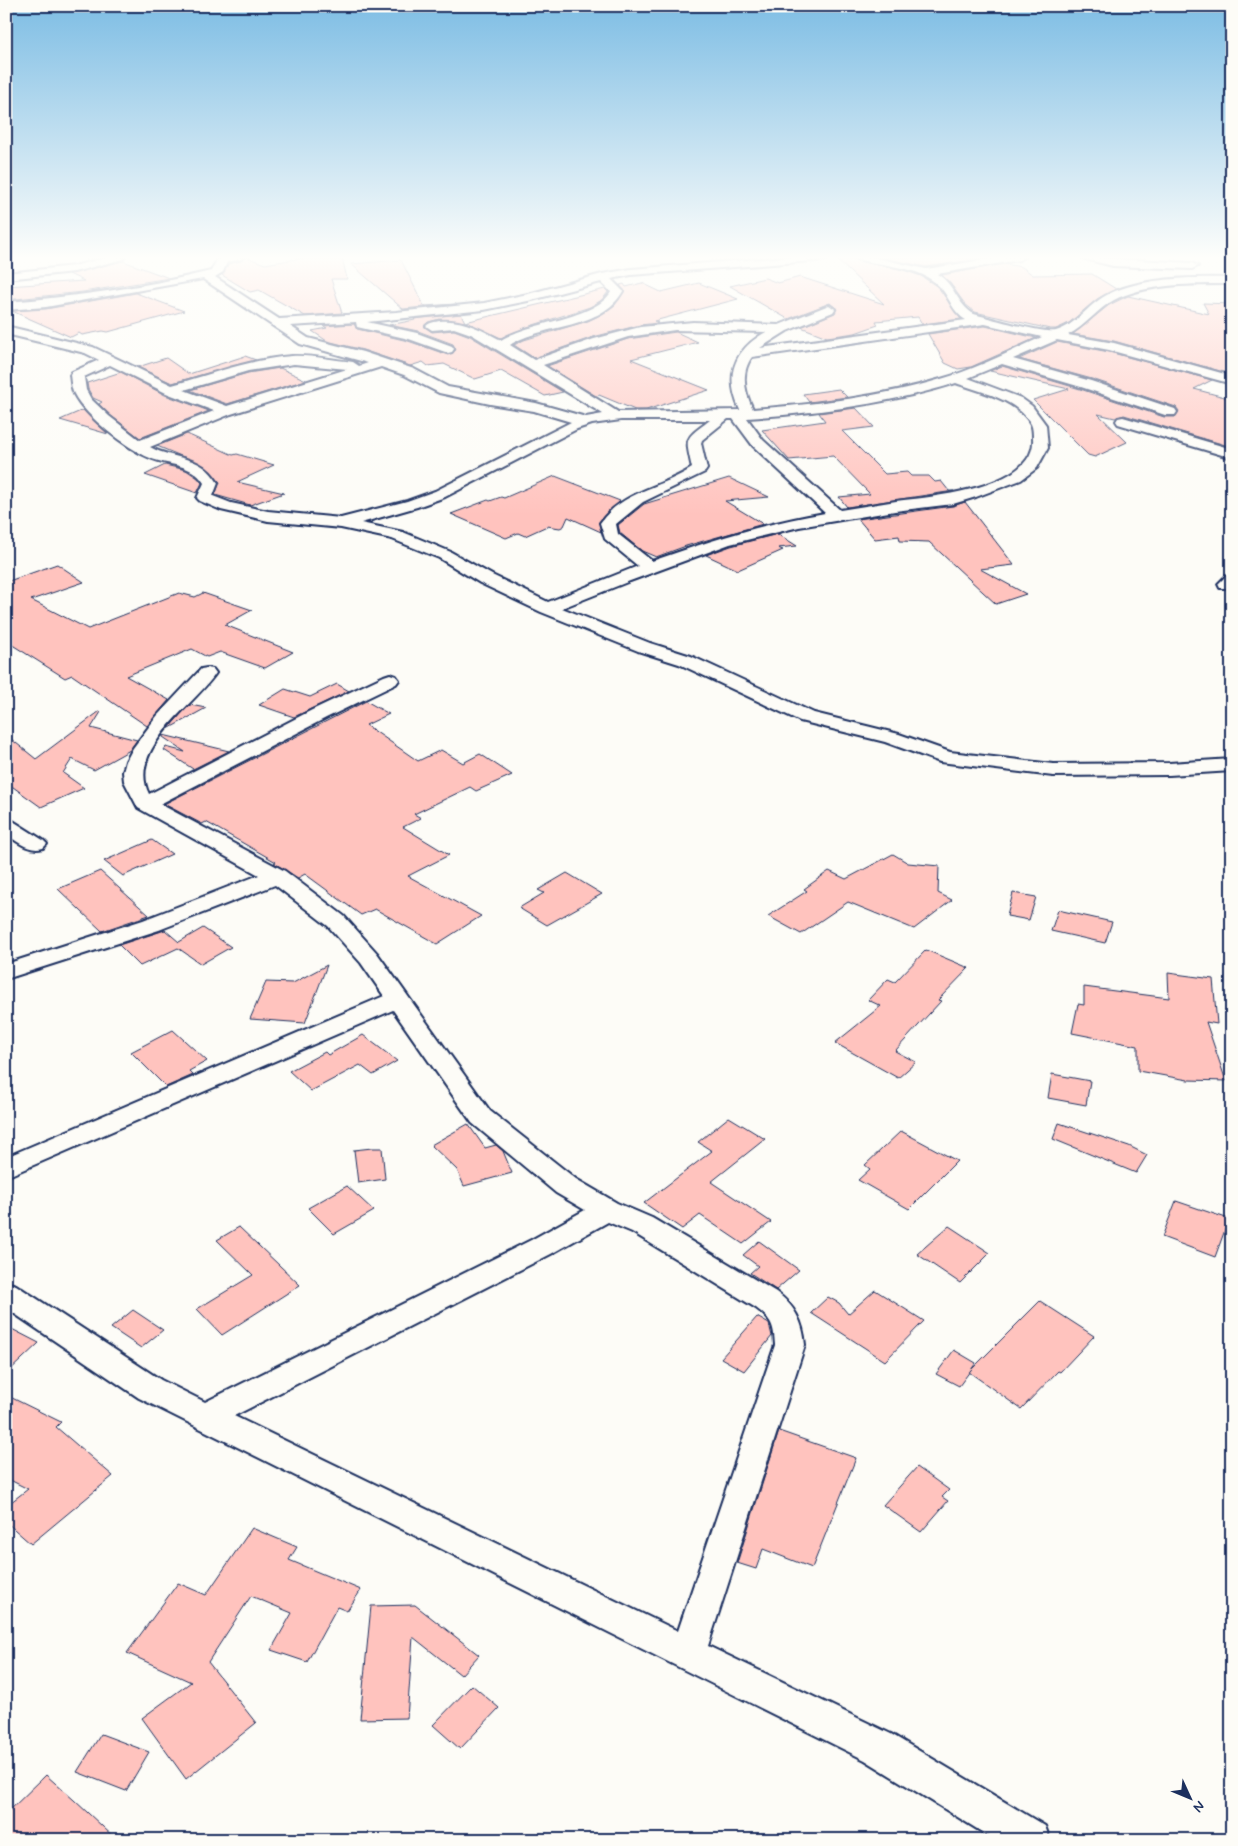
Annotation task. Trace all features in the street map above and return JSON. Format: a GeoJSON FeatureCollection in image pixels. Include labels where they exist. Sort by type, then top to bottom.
{"type":"FeatureCollection","features":[{"type":"Feature","properties":{"kind":"street"},"geometry":{"type":"LineString","coordinates":[[63,343],[90,350],[171,390],[226,411]]}},
{"type":"Feature","properties":{"kind":"street"},"geometry":{"type":"LineString","coordinates":[[312,343],[381,362],[409,372],[444,390],[536,407],[584,421]]}},
{"type":"Feature","properties":{"kind":"street"},"geometry":{"type":"LineString","coordinates":[[430,343],[448,349]]}},
{"type":"Feature","properties":{"kind":"street"},"geometry":{"type":"LineString","coordinates":[[496,343],[614,414]]}},
{"type":"Feature","properties":{"kind":"street"},"geometry":{"type":"LineString","coordinates":[[531,365],[597,343]]}},
{"type":"Feature","properties":{"kind":"street"},"geometry":{"type":"LineString","coordinates":[[760,343],[746,354],[742,363],[737,414],[758,443],[836,515]]}},
{"type":"Feature","properties":{"kind":"street"},"geometry":{"type":"LineString","coordinates":[[746,354],[825,343]]}},
{"type":"Feature","properties":{"kind":"street"},"geometry":{"type":"LineString","coordinates":[[342,523],[412,504],[440,494],[584,421],[614,414],[679,416],[737,414],[837,405],[868,400],[958,379],[1039,343]]}},
{"type":"Feature","properties":{"kind":"street"},"geometry":{"type":"LineString","coordinates":[[1094,343],[1232,380]]}},
{"type":"Feature","properties":{"kind":"street"},"geometry":{"type":"LineString","coordinates":[[110,360],[77,375],[80,393],[120,434],[154,455],[196,466],[207,474],[211,483],[205,498],[226,507],[268,516],[342,523],[397,535],[445,555],[486,579],[548,608],[644,648],[685,660],[807,718],[892,738],[947,758],[1053,770],[1169,769],[1232,765]]}},
{"type":"Feature","properties":{"kind":"street"},"geometry":{"type":"LineString","coordinates":[[171,390],[251,367],[285,360],[366,367]]}},
{"type":"Feature","properties":{"kind":"street"},"geometry":{"type":"LineString","coordinates":[[1000,360],[1086,384],[1170,412]]}},
{"type":"Feature","properties":{"kind":"street"},"geometry":{"type":"LineString","coordinates":[[139,446],[226,411],[381,362]]}},
{"type":"Feature","properties":{"kind":"street"},"geometry":{"type":"LineString","coordinates":[[548,608],[650,568],[753,533],[836,515],[960,497],[1016,477],[1032,465],[1041,448],[1039,425],[1027,409],[1016,401],[958,379]]}},
{"type":"Feature","properties":{"kind":"street"},"geometry":{"type":"LineString","coordinates":[[650,568],[611,536],[608,523],[616,514],[637,498],[700,469],[694,443],[696,438],[737,414]]}},
{"type":"Feature","properties":{"kind":"street"},"geometry":{"type":"LineString","coordinates":[[1124,420],[1232,454]]}},
{"type":"Feature","properties":{"kind":"street"},"geometry":{"type":"LineString","coordinates":[[207,673],[153,733],[140,753],[133,772],[136,789],[146,804],[277,876],[336,921],[370,958],[481,1117],[566,1186],[608,1210],[642,1225],[766,1300],[781,1311],[789,1326],[790,1346],[688,1654]]}},
{"type":"Feature","properties":{"kind":"street"},"geometry":{"type":"LineString","coordinates":[[146,804],[319,714],[390,680]]}},
{"type":"Feature","properties":{"kind":"street"},"geometry":{"type":"LineString","coordinates":[[6,825],[36,844]]}},
{"type":"Feature","properties":{"kind":"street"},"geometry":{"type":"LineString","coordinates":[[6,972],[151,926],[277,876]]}},
{"type":"Feature","properties":{"kind":"street"},"geometry":{"type":"LineString","coordinates":[[6,1168],[398,999]]}},
{"type":"Feature","properties":{"kind":"street"},"geometry":{"type":"LineString","coordinates":[[205,1416],[541,1247],[608,1210]]}},
{"type":"Feature","properties":{"kind":"street"},"geometry":{"type":"LineString","coordinates":[[6,1293],[150,1390],[878,1747],[1031,1840]]}},
{"type":"Feature","properties":{"kind":"building"},"geometry":{"type":"Polygon","coordinates":[[[336,343],[414,343],[448,355],[456,350],[451,343],[482,343],[563,392],[545,396],[501,371],[475,379],[444,364],[428,366],[423,362],[410,366],[336,343]]]}},
{"type":"Feature","properties":{"kind":"building"},"geometry":{"type":"Polygon","coordinates":[[[518,343],[576,343],[534,358],[514,345],[518,343]]]}},
{"type":"Feature","properties":{"kind":"building"},"geometry":{"type":"Polygon","coordinates":[[[616,343],[693,343],[631,359],[709,390],[646,410],[635,410],[599,395],[596,396],[547,366],[616,343]]]}},
{"type":"Feature","properties":{"kind":"building"},"geometry":{"type":"Polygon","coordinates":[[[933,343],[1024,343],[971,367],[958,369],[945,363],[933,343]]]}},
{"type":"Feature","properties":{"kind":"building"},"geometry":{"type":"Polygon","coordinates":[[[1054,343],[1063,343],[1109,352],[1212,380],[1194,389],[1232,399],[1232,447],[1124,415],[1115,418],[1098,414],[1127,442],[1095,457],[1088,455],[1033,400],[1069,389],[990,371],[1002,366],[1164,417],[1175,417],[1179,411],[1176,407],[1092,379],[1019,359],[1054,343]]]}},
{"type":"Feature","properties":{"kind":"building"},"geometry":{"type":"Polygon","coordinates":[[[1122,343],[1232,343],[1232,371],[1227,373],[1122,343]]]}},
{"type":"Feature","properties":{"kind":"building"},"geometry":{"type":"Polygon","coordinates":[[[245,356],[256,360],[172,383],[138,367],[166,358],[189,374],[245,356]]]}},
{"type":"Feature","properties":{"kind":"building"},"geometry":{"type":"Polygon","coordinates":[[[280,368],[306,380],[227,404],[190,390],[248,373],[280,368]]]}},
{"type":"Feature","properties":{"kind":"building"},"geometry":{"type":"Polygon","coordinates":[[[121,372],[165,395],[209,411],[140,438],[110,415],[99,404],[102,402],[93,398],[88,389],[87,383],[121,372]]]}},
{"type":"Feature","properties":{"kind":"building"},"geometry":{"type":"Polygon","coordinates":[[[839,389],[847,397],[809,402],[803,394],[839,389]]]}},
{"type":"Feature","properties":{"kind":"building"},"geometry":{"type":"Polygon","coordinates":[[[856,408],[874,427],[842,431],[885,474],[907,472],[911,476],[929,476],[935,482],[941,481],[949,491],[954,491],[847,507],[839,497],[870,494],[833,456],[789,460],[762,430],[825,421],[819,413],[856,408]]]}},
{"type":"Feature","properties":{"kind":"building"},"geometry":{"type":"Polygon","coordinates":[[[83,410],[96,423],[108,434],[60,420],[83,410]]]}},
{"type":"Feature","properties":{"kind":"building"},"geometry":{"type":"Polygon","coordinates":[[[187,434],[233,455],[237,454],[274,465],[237,482],[284,493],[250,505],[215,495],[220,482],[205,466],[157,446],[187,434]]]}},
{"type":"Feature","properties":{"kind":"building"},"geometry":{"type":"Polygon","coordinates":[[[165,465],[186,470],[198,478],[202,483],[197,493],[145,475],[165,465]]]}},
{"type":"Feature","properties":{"kind":"building"},"geometry":{"type":"Polygon","coordinates":[[[555,476],[620,501],[599,522],[601,532],[568,517],[564,526],[560,528],[547,526],[525,536],[518,533],[506,538],[451,514],[488,500],[504,498],[555,476]]]}},
{"type":"Feature","properties":{"kind":"building"},"geometry":{"type":"Polygon","coordinates":[[[729,478],[769,497],[725,501],[763,524],[686,546],[656,557],[642,551],[620,533],[618,525],[644,504],[729,478]]]}},
{"type":"Feature","properties":{"kind":"building"},"geometry":{"type":"Polygon","coordinates":[[[965,502],[1014,565],[980,569],[1026,594],[996,604],[929,542],[900,541],[899,536],[875,539],[858,519],[953,506],[965,502]]]}},
{"type":"Feature","properties":{"kind":"building"},"geometry":{"type":"Polygon","coordinates":[[[778,534],[797,546],[778,548],[783,550],[738,570],[706,555],[731,546],[778,534]]]}},
{"type":"Feature","properties":{"kind":"building"},"geometry":{"type":"Polygon","coordinates":[[[57,564],[84,582],[31,600],[88,629],[179,593],[195,597],[203,593],[252,610],[225,625],[293,652],[265,668],[220,652],[207,657],[192,649],[126,676],[169,700],[147,726],[72,675],[65,678],[6,641],[6,582],[57,564]]]}},
{"type":"Feature","properties":{"kind":"building"},"geometry":{"type":"Polygon","coordinates":[[[337,684],[349,691],[294,717],[259,705],[285,689],[310,697],[337,684]]]}},
{"type":"Feature","properties":{"kind":"building"},"geometry":{"type":"Polygon","coordinates":[[[366,701],[389,714],[366,725],[418,761],[441,750],[463,763],[480,754],[512,775],[476,791],[470,787],[414,814],[421,818],[403,827],[449,855],[408,876],[481,916],[437,944],[375,909],[361,915],[305,874],[298,878],[274,863],[276,862],[206,822],[202,824],[164,804],[366,701]]]}},
{"type":"Feature","properties":{"kind":"building"},"geometry":{"type":"Polygon","coordinates":[[[190,705],[206,708],[168,729],[180,715],[190,705]]]}},
{"type":"Feature","properties":{"kind":"building"},"geometry":{"type":"Polygon","coordinates":[[[100,711],[91,728],[137,740],[130,750],[94,770],[72,759],[63,773],[84,788],[41,807],[6,782],[6,735],[36,759],[100,711]]]}},
{"type":"Feature","properties":{"kind":"building"},"geometry":{"type":"Polygon","coordinates":[[[163,735],[229,751],[193,769],[164,750],[166,747],[185,752],[163,737],[163,735]]]}},
{"type":"Feature","properties":{"kind":"building"},"geometry":{"type":"Polygon","coordinates":[[[152,840],[172,854],[123,876],[104,861],[152,840]]]}},
{"type":"Feature","properties":{"kind":"building"},"geometry":{"type":"Polygon","coordinates":[[[893,854],[908,863],[939,866],[938,893],[952,900],[914,929],[848,902],[801,934],[768,916],[807,891],[804,889],[829,871],[846,879],[893,854]]]}},
{"type":"Feature","properties":{"kind":"building"},"geometry":{"type":"Polygon","coordinates":[[[100,871],[149,915],[102,931],[58,889],[100,871]]]}},
{"type":"Feature","properties":{"kind":"building"},"geometry":{"type":"Polygon","coordinates":[[[567,873],[602,894],[547,925],[519,908],[544,893],[538,890],[567,873]]]}},
{"type":"Feature","properties":{"kind":"building"},"geometry":{"type":"Polygon","coordinates":[[[1013,893],[1036,897],[1029,920],[1007,916],[1013,893]]]}},
{"type":"Feature","properties":{"kind":"building"},"geometry":{"type":"Polygon","coordinates":[[[1058,910],[1112,922],[1105,943],[1051,931],[1058,910]]]}},
{"type":"Feature","properties":{"kind":"building"},"geometry":{"type":"Polygon","coordinates":[[[203,928],[231,947],[201,964],[178,948],[140,966],[119,945],[165,930],[179,942],[203,928]]]}},
{"type":"Feature","properties":{"kind":"building"},"geometry":{"type":"Polygon","coordinates":[[[926,950],[969,968],[938,1000],[941,1001],[895,1051],[916,1062],[898,1078],[835,1043],[881,1006],[868,1000],[888,979],[895,982],[926,950]]]}},
{"type":"Feature","properties":{"kind":"building"},"geometry":{"type":"Polygon","coordinates":[[[327,965],[305,1023],[250,1019],[266,982],[293,983],[327,965]]]}},
{"type":"Feature","properties":{"kind":"building"},"geometry":{"type":"Polygon","coordinates":[[[1168,973],[1213,979],[1217,1024],[1206,1022],[1226,1081],[1188,1080],[1138,1071],[1138,1046],[1072,1033],[1078,1004],[1084,1005],[1084,987],[1169,998],[1168,973]]]}},
{"type":"Feature","properties":{"kind":"building"},"geometry":{"type":"Polygon","coordinates":[[[173,1030],[207,1061],[189,1071],[193,1075],[166,1087],[131,1052],[173,1030]]]}},
{"type":"Feature","properties":{"kind":"building"},"geometry":{"type":"Polygon","coordinates":[[[363,1035],[397,1061],[373,1075],[360,1065],[311,1091],[289,1071],[325,1052],[328,1055],[363,1035]]]}},
{"type":"Feature","properties":{"kind":"building"},"geometry":{"type":"Polygon","coordinates":[[[1052,1074],[1090,1081],[1086,1105],[1048,1098],[1052,1074]]]}},
{"type":"Feature","properties":{"kind":"building"},"geometry":{"type":"Polygon","coordinates":[[[729,1117],[765,1139],[711,1182],[771,1222],[743,1244],[700,1215],[682,1229],[644,1203],[712,1151],[698,1142],[729,1117]]]}},
{"type":"Feature","properties":{"kind":"building"},"geometry":{"type":"Polygon","coordinates":[[[1059,1123],[1129,1146],[1147,1155],[1136,1173],[1053,1139],[1059,1123]]]}},
{"type":"Feature","properties":{"kind":"building"},"geometry":{"type":"Polygon","coordinates":[[[468,1124],[485,1148],[496,1145],[503,1151],[512,1173],[464,1186],[457,1170],[431,1145],[468,1124]]]}},
{"type":"Feature","properties":{"kind":"building"},"geometry":{"type":"Polygon","coordinates":[[[901,1131],[957,1161],[909,1209],[858,1180],[870,1169],[865,1165],[901,1131]]]}},
{"type":"Feature","properties":{"kind":"building"},"geometry":{"type":"Polygon","coordinates":[[[382,1148],[385,1179],[358,1183],[354,1150],[382,1148]]]}},
{"type":"Feature","properties":{"kind":"building"},"geometry":{"type":"Polygon","coordinates":[[[347,1186],[374,1211],[334,1234],[308,1208],[347,1186]]]}},
{"type":"Feature","properties":{"kind":"building"},"geometry":{"type":"Polygon","coordinates":[[[1176,1201],[1229,1219],[1215,1257],[1162,1237],[1176,1201]]]}},
{"type":"Feature","properties":{"kind":"building"},"geometry":{"type":"Polygon","coordinates":[[[949,1226],[990,1253],[960,1283],[917,1254],[949,1226]]]}},
{"type":"Feature","properties":{"kind":"building"},"geometry":{"type":"Polygon","coordinates":[[[239,1227],[300,1285],[222,1335],[197,1309],[253,1275],[217,1240],[239,1227]]]}},
{"type":"Feature","properties":{"kind":"building"},"geometry":{"type":"Polygon","coordinates":[[[759,1241],[799,1270],[776,1290],[750,1273],[758,1266],[743,1255],[759,1241]]]}},
{"type":"Feature","properties":{"kind":"building"},"geometry":{"type":"Polygon","coordinates":[[[875,1290],[924,1321],[885,1361],[811,1313],[828,1297],[839,1303],[848,1314],[875,1290]]]}},
{"type":"Feature","properties":{"kind":"building"},"geometry":{"type":"Polygon","coordinates":[[[1040,1301],[1094,1336],[1021,1409],[969,1372],[1040,1301]]]}},
{"type":"Feature","properties":{"kind":"building"},"geometry":{"type":"Polygon","coordinates":[[[133,1310],[163,1330],[141,1348],[111,1328],[133,1310]]]}},
{"type":"Feature","properties":{"kind":"building"},"geometry":{"type":"Polygon","coordinates":[[[757,1317],[769,1324],[772,1336],[744,1371],[721,1358],[757,1317]]]}},
{"type":"Feature","properties":{"kind":"building"},"geometry":{"type":"Polygon","coordinates":[[[6,1326],[39,1343],[6,1374],[6,1326]]]}},
{"type":"Feature","properties":{"kind":"building"},"geometry":{"type":"Polygon","coordinates":[[[954,1350],[976,1363],[959,1386],[936,1374],[954,1350]]]}},
{"type":"Feature","properties":{"kind":"building"},"geometry":{"type":"Polygon","coordinates":[[[6,1395],[61,1422],[56,1427],[113,1476],[31,1544],[6,1522],[6,1506],[28,1489],[6,1478],[6,1395]]]}},
{"type":"Feature","properties":{"kind":"building"},"geometry":{"type":"Polygon","coordinates":[[[779,1431],[856,1458],[812,1568],[763,1549],[756,1569],[737,1563],[779,1431]]]}},
{"type":"Feature","properties":{"kind":"building"},"geometry":{"type":"Polygon","coordinates":[[[917,1467],[949,1490],[942,1497],[948,1501],[921,1532],[883,1505],[917,1467]]]}},
{"type":"Feature","properties":{"kind":"building"},"geometry":{"type":"Polygon","coordinates":[[[252,1528],[297,1547],[289,1560],[361,1590],[347,1611],[337,1607],[307,1662],[271,1650],[292,1613],[251,1596],[208,1662],[256,1723],[186,1779],[142,1718],[191,1682],[127,1653],[178,1583],[206,1595],[252,1528]]]}},
{"type":"Feature","properties":{"kind":"building"},"geometry":{"type":"Polygon","coordinates":[[[415,1605],[479,1655],[461,1675],[413,1637],[407,1718],[360,1719],[371,1606],[415,1605]]]}},
{"type":"Feature","properties":{"kind":"building"},"geometry":{"type":"Polygon","coordinates":[[[472,1685],[499,1708],[460,1749],[433,1725],[472,1685]]]}},
{"type":"Feature","properties":{"kind":"building"},"geometry":{"type":"Polygon","coordinates":[[[101,1734],[149,1752],[126,1791],[77,1772],[101,1734]]]}},
{"type":"Feature","properties":{"kind":"building"},"geometry":{"type":"Polygon","coordinates":[[[46,1775],[117,1840],[6,1840],[6,1814],[46,1775]]]}}]}
